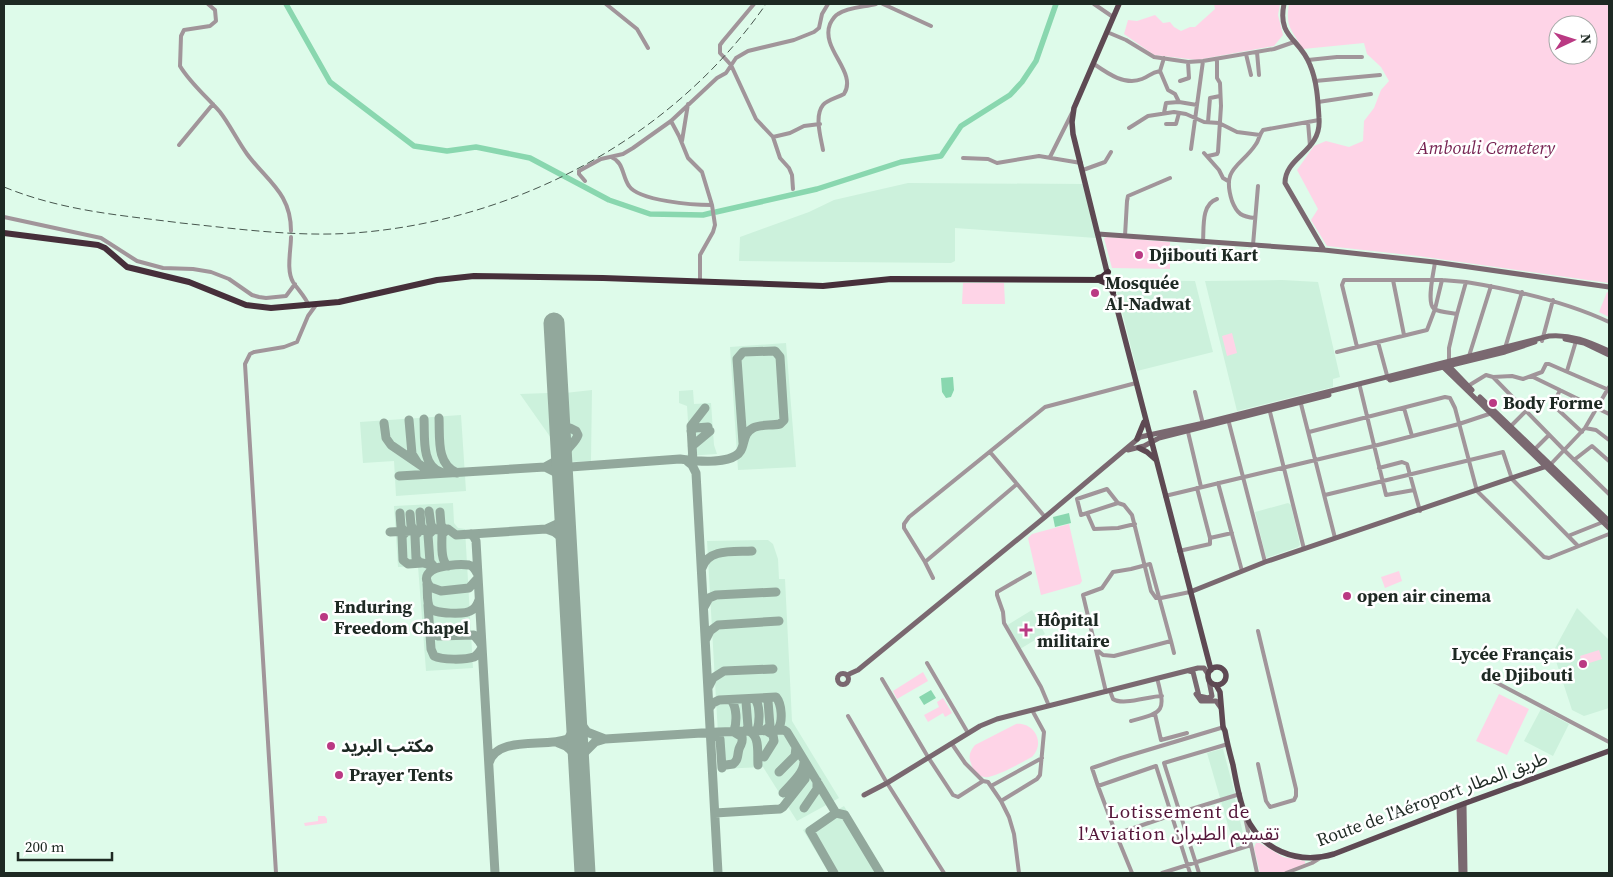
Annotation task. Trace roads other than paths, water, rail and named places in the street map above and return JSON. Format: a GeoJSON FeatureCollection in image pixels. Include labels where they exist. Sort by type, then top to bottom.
{"type":"FeatureCollection","features":[{"type":"Feature","properties":{"kind":"highway"},"geometry":{"type":"LineString","coordinates":[[4,233],[98,245],[105,248],[121,264],[127,267],[189,282],[246,305],[271,308],[356,299],[437,280],[474,276],[700,280],[823,286],[891,279],[1109,280]]}},
{"type":"Feature","properties":{"kind":"highway"},"geometry":{"type":"LineString","coordinates":[[1096,279],[1102,276],[1107,268]]}},
{"type":"Feature","properties":{"kind":"highway"},"geometry":{"type":"LineString","coordinates":[[1096,279],[1106,283],[1113,292]]}},
{"type":"Feature","properties":{"kind":"main road"},"geometry":{"type":"LineString","coordinates":[[1119,4],[1074,108],[1072,127],[1109,280],[1203,640],[1209,682],[1216,685],[1223,682],[1225,674],[1211,658],[1203,640]]}},
{"type":"Feature","properties":{"kind":"main road"},"geometry":{"type":"LineString","coordinates":[[1137,439],[1145,420]]}},
{"type":"Feature","properties":{"kind":"main road"},"geometry":{"type":"LineString","coordinates":[[1138,448],[1147,452],[1156,460]]}},
{"type":"Feature","properties":{"kind":"main road"},"geometry":{"type":"LineString","coordinates":[[1208,669],[1220,668]]}},
{"type":"Feature","properties":{"kind":"main road","name":"Route de l'Aéroport طريق المطار"},"geometry":{"type":"LineString","coordinates":[[1223,682],[1224,728]]}},
{"type":"Feature","properties":{"kind":"main road","name":"Route de l'Aéroport طريق المطار"},"geometry":{"type":"LineString","coordinates":[[1216,685],[1220,692],[1224,728],[1244,813],[1257,835],[1279,851],[1296,857],[1320,858],[1609,751]]}},
{"type":"Feature","properties":{"kind":"street"},"geometry":{"type":"LineString","coordinates":[[208,4],[217,14],[216,21],[210,26],[184,30],[181,36],[180,62],[184,71],[229,123],[247,154],[281,194],[290,212],[291,231]]}},
{"type":"Feature","properties":{"kind":"street"},"geometry":{"type":"LineString","coordinates":[[606,4],[638,29],[648,48]]}},
{"type":"Feature","properties":{"kind":"street"},"geometry":{"type":"LineString","coordinates":[[754,4],[720,45],[720,53],[731,64],[751,112],[773,137],[780,158],[792,174],[793,189]]}},
{"type":"Feature","properties":{"kind":"street"},"geometry":{"type":"LineString","coordinates":[[586,181],[579,174],[579,171],[608,156],[623,154],[671,121],[717,78],[726,73],[736,58],[748,51],[806,37],[819,28],[822,14],[828,4]]}},
{"type":"Feature","properties":{"kind":"street"},"geometry":{"type":"LineString","coordinates":[[823,150],[820,110],[823,106],[844,94],[848,84],[841,63],[832,50],[828,30],[837,14],[876,4]]}},
{"type":"Feature","properties":{"kind":"street"},"geometry":{"type":"LineString","coordinates":[[883,4],[931,26]]}},
{"type":"Feature","properties":{"kind":"street"},"geometry":{"type":"LineString","coordinates":[[1094,4],[1114,17]]}},
{"type":"Feature","properties":{"kind":"street"},"geometry":{"type":"LineString","coordinates":[[1284,4],[1282,18],[1285,30],[1308,60],[1314,81],[1320,120],[1319,132],[1310,146],[1286,173],[1285,183],[1324,250]]}},
{"type":"Feature","properties":{"kind":"street"},"geometry":{"type":"LineString","coordinates":[[819,28],[828,30]]}},
{"type":"Feature","properties":{"kind":"street"},"geometry":{"type":"LineString","coordinates":[[1107,32],[1126,40],[1150,55],[1188,62],[1203,62],[1274,49],[1294,42]]}},
{"type":"Feature","properties":{"kind":"street"},"geometry":{"type":"LineString","coordinates":[[1257,52],[1260,75]]}},
{"type":"Feature","properties":{"kind":"street"},"geometry":{"type":"LineString","coordinates":[[1246,54],[1252,75]]}},
{"type":"Feature","properties":{"kind":"street"},"geometry":{"type":"LineString","coordinates":[[1308,60],[1362,57]]}},
{"type":"Feature","properties":{"kind":"street"},"geometry":{"type":"LineString","coordinates":[[1164,58],[1160,71],[1168,90],[1175,94],[1179,102]]}},
{"type":"Feature","properties":{"kind":"street"},"geometry":{"type":"LineString","coordinates":[[1208,156],[1218,154],[1220,83],[1217,78],[1216,59]]}},
{"type":"Feature","properties":{"kind":"street"},"geometry":{"type":"LineString","coordinates":[[1180,81],[1189,78],[1188,62]]}},
{"type":"Feature","properties":{"kind":"street"},"geometry":{"type":"LineString","coordinates":[[1191,149],[1203,62]]}},
{"type":"Feature","properties":{"kind":"street"},"geometry":{"type":"LineString","coordinates":[[1094,64],[1110,75],[1129,81],[1140,80],[1150,73],[1160,71]]}},
{"type":"Feature","properties":{"kind":"street"},"geometry":{"type":"LineString","coordinates":[[1314,81],[1380,75]]}},
{"type":"Feature","properties":{"kind":"street"},"geometry":{"type":"LineString","coordinates":[[1318,102],[1371,94]]}},
{"type":"Feature","properties":{"kind":"street"},"geometry":{"type":"LineString","coordinates":[[1208,122],[1210,98],[1220,96]]}},
{"type":"Feature","properties":{"kind":"street"},"geometry":{"type":"LineString","coordinates":[[1164,113],[1166,103],[1179,102],[1198,105]]}},
{"type":"Feature","properties":{"kind":"street"},"geometry":{"type":"LineString","coordinates":[[179,144],[213,104]]}},
{"type":"Feature","properties":{"kind":"street"},"geometry":{"type":"LineString","coordinates":[[682,144],[688,104]]}},
{"type":"Feature","properties":{"kind":"street"},"geometry":{"type":"LineString","coordinates":[[1050,157],[1074,108]]}},
{"type":"Feature","properties":{"kind":"street"},"geometry":{"type":"LineString","coordinates":[[1128,128],[1148,116],[1179,113],[1208,122],[1219,123],[1237,132],[1260,134]]}},
{"type":"Feature","properties":{"kind":"street"},"geometry":{"type":"LineString","coordinates":[[1166,124],[1176,124],[1179,113]]}},
{"type":"Feature","properties":{"kind":"street"},"geometry":{"type":"LineString","coordinates":[[1255,218],[1244,217],[1236,210],[1230,195],[1228,181],[1235,166],[1256,145],[1260,134],[1265,130],[1320,120]]}},
{"type":"Feature","properties":{"kind":"street"},"geometry":{"type":"LineString","coordinates":[[671,121],[688,158],[702,172],[712,205],[715,224],[713,232],[700,255],[700,280]]}},
{"type":"Feature","properties":{"kind":"street"},"geometry":{"type":"LineString","coordinates":[[1308,122],[1310,146]]}},
{"type":"Feature","properties":{"kind":"street"},"geometry":{"type":"LineString","coordinates":[[773,137],[790,133],[804,126],[820,124]]}},
{"type":"Feature","properties":{"kind":"street"},"geometry":{"type":"LineString","coordinates":[[1083,170],[1105,162],[1111,152]]}},
{"type":"Feature","properties":{"kind":"street"},"geometry":{"type":"LineString","coordinates":[[1204,153],[1219,170],[1222,178],[1228,181]]}},
{"type":"Feature","properties":{"kind":"street"},"geometry":{"type":"LineString","coordinates":[[608,156],[619,162],[629,186],[638,192],[679,204],[712,205]]}},
{"type":"Feature","properties":{"kind":"street"},"geometry":{"type":"LineString","coordinates":[[963,158],[988,159],[997,163],[1038,156],[1081,163]]}},
{"type":"Feature","properties":{"kind":"street"},"geometry":{"type":"LineString","coordinates":[[1125,236],[1126,201],[1128,196],[1170,178]]}},
{"type":"Feature","properties":{"kind":"street"},"geometry":{"type":"LineString","coordinates":[[1253,245],[1258,186]]}},
{"type":"Feature","properties":{"kind":"street"},"geometry":{"type":"LineString","coordinates":[[1204,242],[1206,208],[1217,198]]}},
{"type":"Feature","properties":{"kind":"street"},"geometry":{"type":"LineString","coordinates":[[4,217],[101,238],[137,261],[163,268],[211,272],[229,279],[245,291],[259,297],[286,296],[295,284]]}},
{"type":"Feature","properties":{"kind":"street"},"geometry":{"type":"LineString","coordinates":[[1098,234],[1324,250],[1435,262],[1609,288]]}},
{"type":"Feature","properties":{"kind":"street"},"geometry":{"type":"LineString","coordinates":[[276,873],[245,364],[250,354],[254,352],[297,342],[313,305],[292,280],[290,267],[291,237]]}},
{"type":"Feature","properties":{"kind":"street"},"geometry":{"type":"LineString","coordinates":[[1435,262],[1432,280],[1432,303],[1435,309]]}},
{"type":"Feature","properties":{"kind":"street"},"geometry":{"type":"LineString","coordinates":[[1357,347],[1342,282],[1347,280],[1442,280],[1491,286],[1553,300],[1575,307],[1609,322]]}},
{"type":"Feature","properties":{"kind":"street"},"geometry":{"type":"LineString","coordinates":[[1393,280],[1404,336]]}},
{"type":"Feature","properties":{"kind":"street"},"geometry":{"type":"LineString","coordinates":[[1337,352],[1429,329],[1442,280]]}},
{"type":"Feature","properties":{"kind":"street"},"geometry":{"type":"LineString","coordinates":[[1446,364],[1466,282]]}},
{"type":"Feature","properties":{"kind":"street"},"geometry":{"type":"LineString","coordinates":[[1469,356],[1491,286]]}},
{"type":"Feature","properties":{"kind":"street"},"geometry":{"type":"LineString","coordinates":[[1505,349],[1522,292]]}},
{"type":"Feature","properties":{"kind":"street"},"geometry":{"type":"LineString","coordinates":[[1542,339],[1553,300]]}},
{"type":"Feature","properties":{"kind":"street"},"geometry":{"type":"LineString","coordinates":[[1435,309],[1457,314]]}},
{"type":"Feature","properties":{"kind":"street"},"geometry":{"type":"LineString","coordinates":[[1446,364],[1457,364],[1559,335],[1584,340],[1609,351]]}},
{"type":"Feature","properties":{"kind":"street"},"geometry":{"type":"LineString","coordinates":[[1542,339],[1576,341],[1609,355]]}},
{"type":"Feature","properties":{"kind":"street"},"geometry":{"type":"LineString","coordinates":[[1567,371],[1576,341]]}},
{"type":"Feature","properties":{"kind":"street"},"geometry":{"type":"LineString","coordinates":[[1378,342],[1388,378]]}},
{"type":"Feature","properties":{"kind":"street"},"geometry":{"type":"LineString","coordinates":[[848,678],[1127,450],[1137,439],[1204,425],[1446,364],[1469,356],[1505,349]]}},
{"type":"Feature","properties":{"kind":"street"},"geometry":{"type":"LineString","coordinates":[[1446,364],[1492,413],[1534,450],[1547,466]]}},
{"type":"Feature","properties":{"kind":"street"},"geometry":{"type":"LineString","coordinates":[[1446,364],[1492,413],[1606,522],[1609,528]]}},
{"type":"Feature","properties":{"kind":"street"},"geometry":{"type":"LineString","coordinates":[[1454,371],[1453,367],[1457,364]]}},
{"type":"Feature","properties":{"kind":"street"},"geometry":{"type":"LineString","coordinates":[[1118,503],[1107,489],[1076,500],[1081,515],[1118,503],[1124,504],[1129,510],[1134,524],[1152,591],[1156,598],[1190,592],[1265,562],[1547,466],[1565,451],[1592,420],[1609,389],[1549,364],[1546,364],[1542,372],[1531,376],[1523,378],[1486,376],[1468,386]]}},
{"type":"Feature","properties":{"kind":"street"},"geometry":{"type":"LineString","coordinates":[[1531,376],[1609,414]]}},
{"type":"Feature","properties":{"kind":"street"},"geometry":{"type":"LineString","coordinates":[[1493,377],[1609,494]]}},
{"type":"Feature","properties":{"kind":"street"},"geometry":{"type":"LineString","coordinates":[[1301,400],[1360,387],[1388,378]]}},
{"type":"Feature","properties":{"kind":"street"},"geometry":{"type":"LineString","coordinates":[[934,578],[904,528],[906,520],[1046,407],[1136,383]]}},
{"type":"Feature","properties":{"kind":"street"},"geometry":{"type":"LineString","coordinates":[[1360,387],[1385,494],[1388,496],[1414,490]]}},
{"type":"Feature","properties":{"kind":"street"},"geometry":{"type":"LineString","coordinates":[[1560,390],[1553,405],[1582,432]]}},
{"type":"Feature","properties":{"kind":"street"},"geometry":{"type":"LineString","coordinates":[[1195,392],[1204,425]]}},
{"type":"Feature","properties":{"kind":"street"},"geometry":{"type":"LineString","coordinates":[[1308,432],[1448,397],[1452,400],[1477,491],[1544,557],[1549,558],[1609,534]]}},
{"type":"Feature","properties":{"kind":"street"},"geometry":{"type":"LineString","coordinates":[[1301,400],[1336,538]]}},
{"type":"Feature","properties":{"kind":"street"},"geometry":{"type":"LineString","coordinates":[[1269,408],[1304,549]]}},
{"type":"Feature","properties":{"kind":"street"},"geometry":{"type":"LineString","coordinates":[[1404,408],[1412,436]]}},
{"type":"Feature","properties":{"kind":"street"},"geometry":{"type":"LineString","coordinates":[[1510,427],[1526,411]]}},
{"type":"Feature","properties":{"kind":"street"},"geometry":{"type":"LineString","coordinates":[[1165,496],[1316,461],[1459,424],[1492,413]]}},
{"type":"Feature","properties":{"kind":"street"},"geometry":{"type":"LineString","coordinates":[[1228,419],[1265,562]]}},
{"type":"Feature","properties":{"kind":"street"},"geometry":{"type":"LineString","coordinates":[[1592,420],[1596,430]]}},
{"type":"Feature","properties":{"kind":"street"},"geometry":{"type":"LineString","coordinates":[[1127,450],[1138,448],[1159,438],[1188,432],[1204,425]]}},
{"type":"Feature","properties":{"kind":"street"},"geometry":{"type":"LineString","coordinates":[[1585,428],[1596,430],[1609,440]]}},
{"type":"Feature","properties":{"kind":"street"},"geometry":{"type":"LineString","coordinates":[[1179,550],[1210,544],[1188,432]]}},
{"type":"Feature","properties":{"kind":"street"},"geometry":{"type":"LineString","coordinates":[[1534,450],[1549,435]]}},
{"type":"Feature","properties":{"kind":"street"},"geometry":{"type":"LineString","coordinates":[[1574,460],[1592,446],[1609,460]]}},
{"type":"Feature","properties":{"kind":"street"},"geometry":{"type":"LineString","coordinates":[[990,452],[1045,517]]}},
{"type":"Feature","properties":{"kind":"street"},"geometry":{"type":"LineString","coordinates":[[1325,495],[1503,452],[1512,479],[1578,546]]}},
{"type":"Feature","properties":{"kind":"street"},"geometry":{"type":"LineString","coordinates":[[1379,468],[1405,462],[1408,466],[1420,510]]}},
{"type":"Feature","properties":{"kind":"street"},"geometry":{"type":"LineString","coordinates":[[1218,483],[1242,571]]}},
{"type":"Feature","properties":{"kind":"street"},"geometry":{"type":"LineString","coordinates":[[925,562],[1017,484]]}},
{"type":"Feature","properties":{"kind":"street"},"geometry":{"type":"LineString","coordinates":[[1087,513],[1094,529],[1118,528],[1134,524]]}},
{"type":"Feature","properties":{"kind":"street"},"geometry":{"type":"LineString","coordinates":[[1568,536],[1606,522]]}},
{"type":"Feature","properties":{"kind":"street"},"geometry":{"type":"LineString","coordinates":[[1210,538],[1232,533]]}},
{"type":"Feature","properties":{"kind":"street"},"geometry":{"type":"LineString","coordinates":[[1145,565],[1113,572],[1102,588],[1083,595],[1108,691],[1113,699],[1122,702],[1151,696],[1162,696]]}},
{"type":"Feature","properties":{"kind":"street"},"geometry":{"type":"LineString","coordinates":[[1030,572],[997,592],[997,594],[1004,612],[1004,623],[1041,687],[1049,706]]}},
{"type":"Feature","properties":{"kind":"street"},"geometry":{"type":"LineString","coordinates":[[1160,598],[1174,653]]}},
{"type":"Feature","properties":{"kind":"street"},"geometry":{"type":"LineString","coordinates":[[1258,631],[1296,789],[1294,800],[1270,807],[1266,801],[1258,764]]}},
{"type":"Feature","properties":{"kind":"street"},"geometry":{"type":"LineString","coordinates":[[1096,649],[1103,655],[1114,656],[1171,641]]}},
{"type":"Feature","properties":{"kind":"street"},"geometry":{"type":"LineString","coordinates":[[927,663],[968,734]]}},
{"type":"Feature","properties":{"kind":"street"},"geometry":{"type":"LineString","coordinates":[[864,795],[997,719],[1157,678],[1208,669]]}},
{"type":"Feature","properties":{"kind":"street"},"geometry":{"type":"LineString","coordinates":[[1189,671],[1193,672],[1199,696],[1208,698],[1212,696],[1209,682]]}},
{"type":"Feature","properties":{"kind":"street"},"geometry":{"type":"LineString","coordinates":[[1189,671],[1191,672],[1196,696],[1199,700],[1215,700],[1221,708]]}},
{"type":"Feature","properties":{"kind":"street"},"geometry":{"type":"LineString","coordinates":[[1484,676],[1609,742]]}},
{"type":"Feature","properties":{"kind":"street"},"geometry":{"type":"LineString","coordinates":[[1131,721],[1155,714],[1162,707],[1162,696],[1157,678]]}},
{"type":"Feature","properties":{"kind":"street"},"geometry":{"type":"LineString","coordinates":[[882,679],[928,758],[953,795],[958,796],[983,780]]}},
{"type":"Feature","properties":{"kind":"street"},"geometry":{"type":"LineString","coordinates":[[1001,801],[1037,779],[1041,771],[1044,732],[1032,710]]}},
{"type":"Feature","properties":{"kind":"street"},"geometry":{"type":"LineString","coordinates":[[1155,714],[1161,740],[1187,733]]}},
{"type":"Feature","properties":{"kind":"street"},"geometry":{"type":"LineString","coordinates":[[848,716],[887,783],[944,873]]}},
{"type":"Feature","properties":{"kind":"street"},"geometry":{"type":"LineString","coordinates":[[1125,873],[1132,871],[1116,834],[1092,768],[1224,728]]}},
{"type":"Feature","properties":{"kind":"street"},"geometry":{"type":"LineString","coordinates":[[952,744],[965,764],[983,780],[988,782],[1009,816],[1020,873]]}},
{"type":"Feature","properties":{"kind":"street"},"geometry":{"type":"LineString","coordinates":[[1098,786],[1164,763],[1228,744]]}},
{"type":"Feature","properties":{"kind":"street"},"geometry":{"type":"LineString","coordinates":[[991,786],[1042,758]]}},
{"type":"Feature","properties":{"kind":"street"},"geometry":{"type":"LineString","coordinates":[[1164,763],[1199,873]]}},
{"type":"Feature","properties":{"kind":"street"},"geometry":{"type":"LineString","coordinates":[[1156,766],[1190,873]]}},
{"type":"Feature","properties":{"kind":"street"},"geometry":{"type":"LineString","coordinates":[[1116,834],[1240,794]]}},
{"type":"Feature","properties":{"kind":"street"},"geometry":{"type":"LineString","coordinates":[[1461,873],[1462,805]]}},
{"type":"Feature","properties":{"kind":"street"},"geometry":{"type":"LineString","coordinates":[[1462,805],[1465,873]]}},
{"type":"Feature","properties":{"kind":"street"},"geometry":{"type":"LineString","coordinates":[[1244,813],[1257,873]]}},
{"type":"Feature","properties":{"kind":"street"},"geometry":{"type":"LineString","coordinates":[[1162,873],[1251,845]]}},
{"type":"Feature","properties":{"kind":"street"},"geometry":{"type":"LineString","coordinates":[[1286,873],[1320,858]]}},
{"type":"Feature","properties":{"kind":"waterway"},"geometry":{"type":"LineString","coordinates":[[286,4],[330,82],[414,146],[447,151],[476,147],[530,158],[609,200],[650,214],[703,215],[711,213]]}},
{"type":"Feature","properties":{"kind":"waterway"},"geometry":{"type":"LineString","coordinates":[[716,212],[817,189],[901,162],[941,156],[961,126],[1010,95],[1022,82],[1036,61],[1056,4]]}},
{"type":"Feature","properties":{"kind":"railway"},"geometry":{"type":"LineString","coordinates":[[4,187],[48,202],[91,211],[181,223],[289,233],[354,233],[414,225],[474,211],[531,191],[586,164],[637,132],[685,95],[728,52],[766,4]]}},
{"type":"Feature","properties":{"kind":"place","name":"Djibouti Kart"},"geometry":{"type":"Point","coordinates":[1139,255]}},
{"type":"Feature","properties":{"kind":"place","name":"Mosquée Al-Nadwat"},"geometry":{"type":"Point","coordinates":[1095,293]}},
{"type":"Feature","properties":{"kind":"place","name":"Body Forme"},"geometry":{"type":"Point","coordinates":[1493,403]}},
{"type":"Feature","properties":{"kind":"place","name":"open air cinema"},"geometry":{"type":"Point","coordinates":[1347,596]}},
{"type":"Feature","properties":{"kind":"place","name":"Enduring Freedom Chapel"},"geometry":{"type":"Point","coordinates":[324,617]}},
{"type":"Feature","properties":{"kind":"place","name":"Hôpital militaire"},"geometry":{"type":"Point","coordinates":[1026,630]}},
{"type":"Feature","properties":{"kind":"place","name":"Lycée Français de Djibouti"},"geometry":{"type":"Point","coordinates":[1583,664]}},
{"type":"Feature","properties":{"kind":"place","name":"مكتب البريد"},"geometry":{"type":"Point","coordinates":[331,746]}},
{"type":"Feature","properties":{"kind":"place","name":"Prayer Tents"},"geometry":{"type":"Point","coordinates":[339,775]}},
{"type":"Feature","properties":{"kind":"district","name":"Lotissement de l'Aviation تقسيم الطيران"},"geometry":{"type":"Point","coordinates":[1179,822]}},
{"type":"Feature","properties":{"kind":"park label","name":"Ambouli Cemetery"},"geometry":{"type":"Point","coordinates":[1486,148]}}]}
